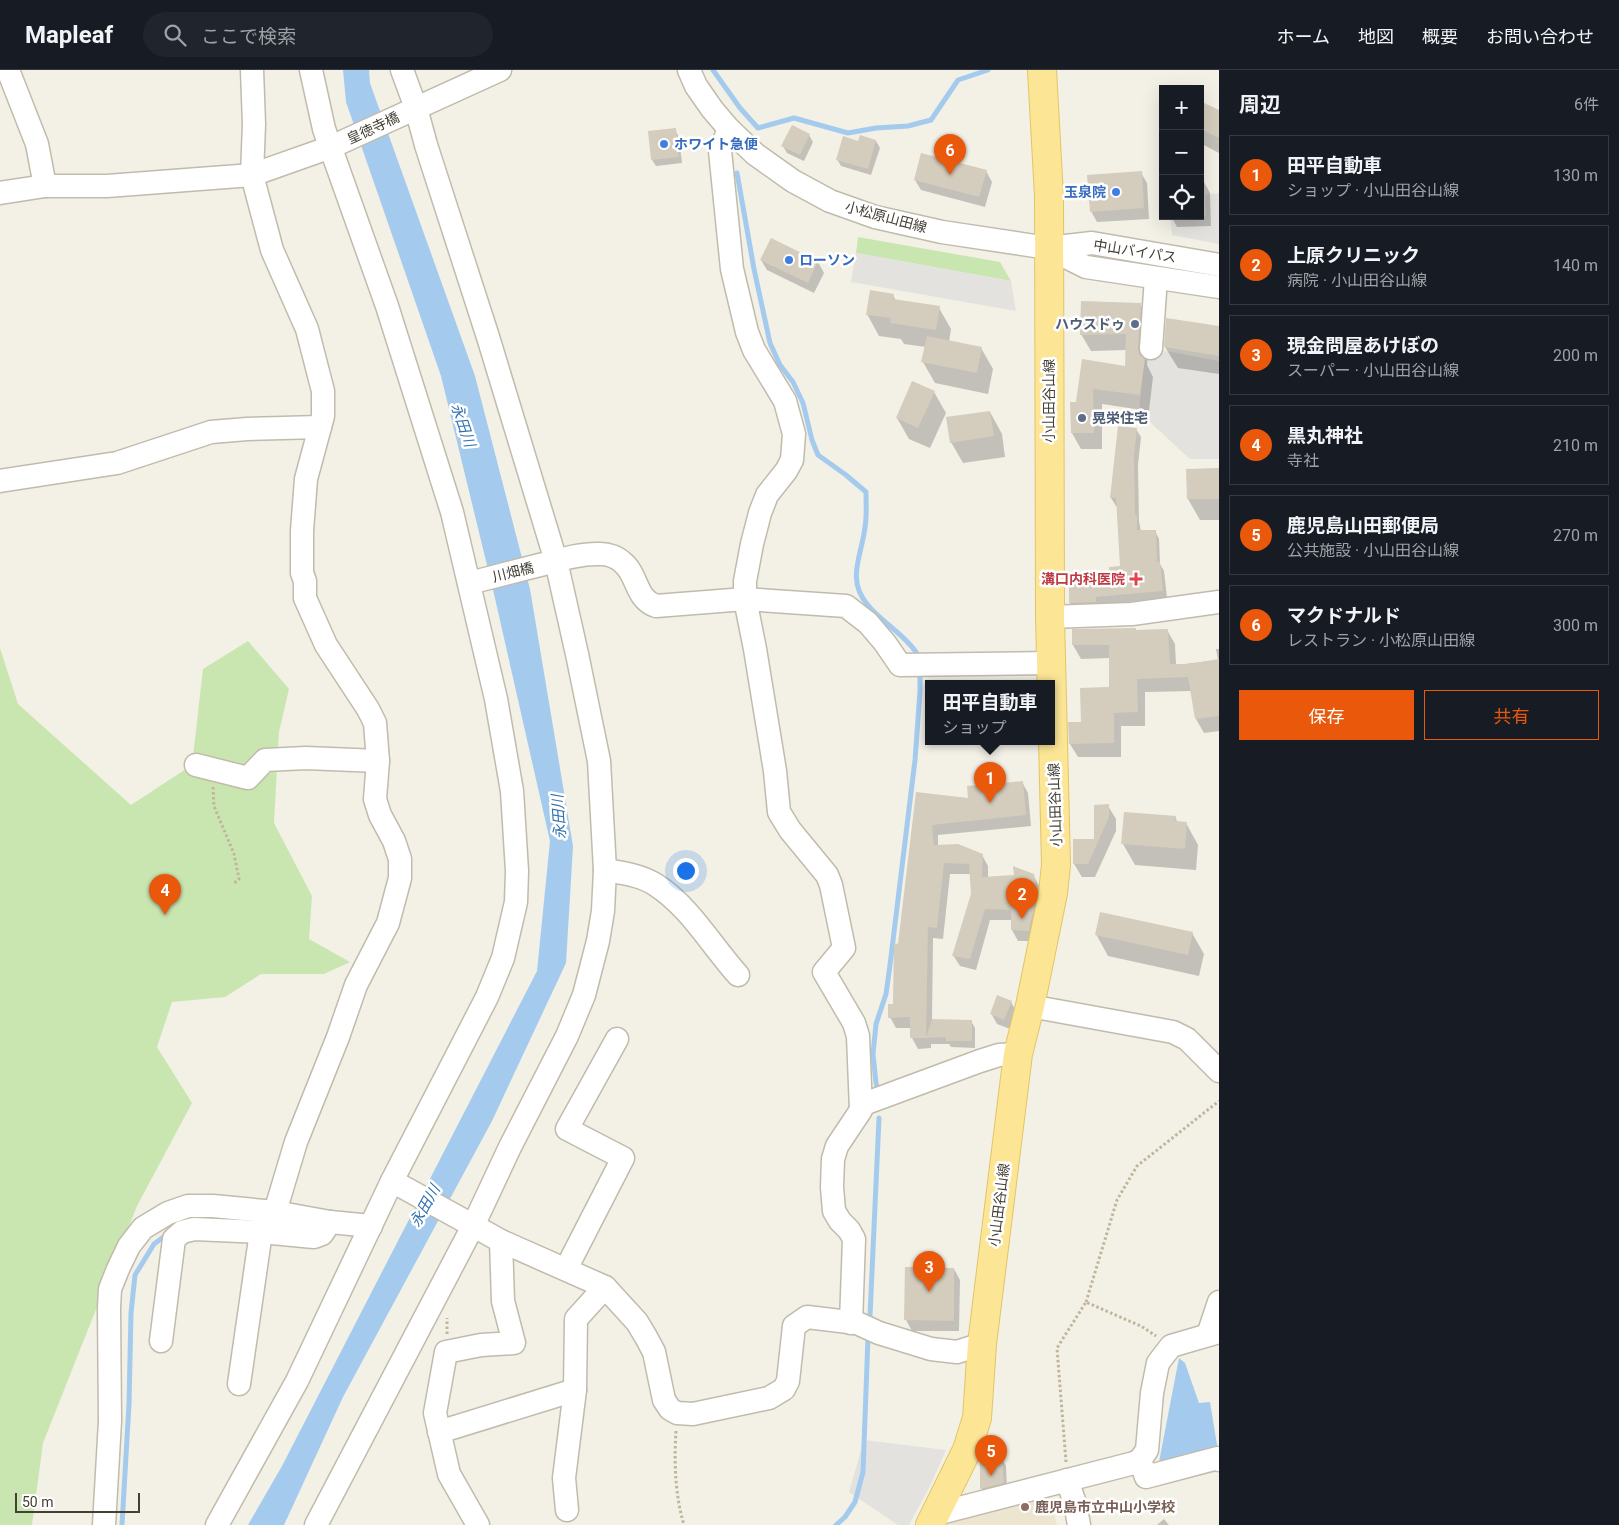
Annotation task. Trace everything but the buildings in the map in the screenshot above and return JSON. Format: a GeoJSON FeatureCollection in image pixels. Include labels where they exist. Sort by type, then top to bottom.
{"type":"FeatureCollection","features":[{"type":"Feature","properties":{"kind":"main road","name":"小山田谷山線"},"geometry":{"type":"LineString","coordinates":[[1042,70],[1049,196],[1051,680]]}},
{"type":"Feature","properties":{"kind":"main road","name":"小山田谷山線"},"geometry":{"type":"LineString","coordinates":[[933,1520],[967,1450],[977,1418],[982,1344],[1018,1054],[1030,1006],[1053,893],[1056,865],[1053,745]]}},
{"type":"Feature","properties":{"kind":"street"},"geometry":{"type":"LineString","coordinates":[[8,70],[37,144],[45,186]]}},
{"type":"Feature","properties":{"kind":"street"},"geometry":{"type":"LineString","coordinates":[[252,70],[254,124],[252,175],[272,250],[307,328],[323,391],[323,416],[306,480],[302,531],[302,573],[305,581],[305,598],[326,644],[375,723],[378,761],[375,798],[380,815],[394,841],[400,859],[400,878],[388,923],[356,985],[338,1037],[296,1142],[275,1212]]}},
{"type":"Feature","properties":{"kind":"street"},"geometry":{"type":"LineString","coordinates":[[217,1525],[297,1381],[392,1181],[487,997],[503,958],[516,902],[517,871],[512,790],[496,699],[452,512],[399,344],[324,129],[311,70]]}},
{"type":"Feature","properties":{"kind":"street"},"geometry":{"type":"LineString","coordinates":[[316,1525],[473,1226],[510,1147],[567,1036],[584,995],[603,911],[605,870],[599,761],[578,654],[556,561],[488,336],[426,145],[416,108],[402,70]]}},
{"type":"Feature","properties":{"kind":"street","name":"皇徳寺橋"},"geometry":{"type":"LineString","coordinates":[[0,193],[45,186],[107,186],[252,175],[331,148],[500,70]]}},
{"type":"Feature","properties":{"kind":"street","name":"小松原山田線"},"geometry":{"type":"LineString","coordinates":[[688,70],[696,86],[729,129],[755,154],[786,176],[830,201],[874,217],[942,232],[1048,248]]}},
{"type":"Feature","properties":{"kind":"street"},"geometry":{"type":"LineString","coordinates":[[729,129],[720,151],[732,269],[754,350],[785,401],[794,434],[792,460],[786,471],[766,495],[760,513],[745,580],[744,599],[755,649],[774,762],[779,812],[790,830],[827,875],[831,886],[844,948],[824,972],[854,1023],[858,1036],[861,1110],[837,1146],[832,1187],[834,1211],[854,1239],[851,1323]]}},
{"type":"Feature","properties":{"kind":"street","name":"中山バイパス"},"geometry":{"type":"LineString","coordinates":[[1048,248],[1092,243],[1219,265]]}},
{"type":"Feature","properties":{"kind":"street","name":"中山バイパス"},"geometry":{"type":"LineString","coordinates":[[1048,248],[1086,267],[1219,287]]}},
{"type":"Feature","properties":{"kind":"street"},"geometry":{"type":"LineString","coordinates":[[1150,348],[1156,278]]}},
{"type":"Feature","properties":{"kind":"street"},"geometry":{"type":"LineString","coordinates":[[0,481],[117,463],[211,432],[320,427]]}},
{"type":"Feature","properties":{"kind":"street","name":"川畑橋"},"geometry":{"type":"LineString","coordinates":[[469,583],[556,561],[591,554],[604,554],[624,562],[643,598],[648,603],[656,606],[744,599],[846,606],[868,623],[900,665],[1051,663]]}},
{"type":"Feature","properties":{"kind":"street"},"geometry":{"type":"LineString","coordinates":[[1050,617],[1132,614],[1219,602]]}},
{"type":"Feature","properties":{"kind":"street"},"geometry":{"type":"LineString","coordinates":[[196,765],[248,778],[264,760],[306,758],[378,761]]}},
{"type":"Feature","properties":{"kind":"street"},"geometry":{"type":"LineString","coordinates":[[605,870],[627,873],[655,884],[688,913],[738,975]]}},
{"type":"Feature","properties":{"kind":"street"},"geometry":{"type":"LineString","coordinates":[[1030,1006],[1173,1032],[1187,1039],[1219,1071]]}},
{"type":"Feature","properties":{"kind":"street"},"geometry":{"type":"LineString","coordinates":[[566,1269],[623,1158],[567,1129],[617,1039]]}},
{"type":"Feature","properties":{"kind":"street"},"geometry":{"type":"LineString","coordinates":[[861,1105],[980,1061],[1018,1054]]}},
{"type":"Feature","properties":{"kind":"street"},"geometry":{"type":"LineString","coordinates":[[392,1181],[501,1241],[605,1287],[637,1322],[646,1337],[654,1352],[664,1400],[670,1409],[677,1413],[693,1414],[769,1398],[784,1389],[788,1381],[794,1326],[807,1317],[851,1323],[930,1349],[957,1352],[982,1344]]}},
{"type":"Feature","properties":{"kind":"street"},"geometry":{"type":"LineString","coordinates":[[104,1525],[110,1421],[110,1289],[129,1246],[143,1228],[168,1212],[188,1206],[213,1206],[275,1212],[330,1222],[371,1226]]}},
{"type":"Feature","properties":{"kind":"street"},"geometry":{"type":"LineString","coordinates":[[161,1341],[174,1239],[182,1232],[194,1229],[314,1237],[322,1234],[330,1222]]}},
{"type":"Feature","properties":{"kind":"street"},"geometry":{"type":"LineString","coordinates":[[239,1384],[261,1232]]}},
{"type":"Feature","properties":{"kind":"street"},"geometry":{"type":"LineString","coordinates":[[478,1525],[449,1474],[435,1413],[446,1352],[481,1345],[514,1343],[502,1301],[501,1241]]}},
{"type":"Feature","properties":{"kind":"street"},"geometry":{"type":"LineString","coordinates":[[567,1510],[564,1478],[575,1390],[576,1319],[605,1287]]}},
{"type":"Feature","properties":{"kind":"street"},"geometry":{"type":"LineString","coordinates":[[933,1520],[1140,1460],[1147,1450],[1152,1393],[1158,1364],[1171,1346],[1213,1334],[1219,1302]]}},
{"type":"Feature","properties":{"kind":"street"},"geometry":{"type":"LineString","coordinates":[[439,1432],[575,1390]]}},
{"type":"Feature","properties":{"kind":"street"},"geometry":{"type":"LineString","coordinates":[[1140,1460],[1146,1478],[1218,1458],[1219,1460]]}},
{"type":"Feature","properties":{"kind":"street"},"geometry":{"type":"LineString","coordinates":[[1067,1480],[1075,1503],[1079,1525]]}},
{"type":"Feature","properties":{"kind":"path"},"geometry":{"type":"LineString","coordinates":[[219,771],[212,783],[214,806],[234,854],[239,879],[233,884]]}},
{"type":"Feature","properties":{"kind":"path"},"geometry":{"type":"LineString","coordinates":[[1067,1480],[1058,1348],[1086,1302],[1117,1200],[1137,1166],[1219,1101]]}},
{"type":"Feature","properties":{"kind":"path"},"geometry":{"type":"LineString","coordinates":[[1086,1302],[1141,1326],[1171,1346]]}},
{"type":"Feature","properties":{"kind":"path"},"geometry":{"type":"LineString","coordinates":[[677,1413],[674,1460],[680,1513],[684,1525]]}},
{"type":"Feature","properties":{"kind":"shaded area"},"geometry":{"type":"Polygon","coordinates":[[[1219,193],[1219,244],[1172,235],[1170,220],[1204,220],[1204,216],[1206,216],[1205,195],[1219,193]]]}},
{"type":"Feature","properties":{"kind":"shaded area"},"geometry":{"type":"Polygon","coordinates":[[[856,253],[1011,281],[1016,311],[851,282],[856,253]]]}},
{"type":"Feature","properties":{"kind":"shaded area"},"geometry":{"type":"Polygon","coordinates":[[[1145,347],[1219,361],[1219,459],[1190,459],[1139,412],[1145,347]]]}},
{"type":"Feature","properties":{"kind":"shaded area"},"geometry":{"type":"Polygon","coordinates":[[[864,1440],[946,1450],[931,1484],[909,1525],[898,1525],[849,1492],[864,1440]]]}},
{"type":"Feature","properties":{"kind":"shaded area","name":"鹿児島市立中山小学校"},"geometry":{"type":"Polygon","coordinates":[[[1049,1494],[1057,1525],[945,1525],[948,1519],[1049,1494]]]}},
{"type":"Feature","properties":{"kind":"green space"},"geometry":{"type":"Polygon","coordinates":[[[858,237],[1000,262],[1011,281],[856,253],[858,237]]]}},
{"type":"Feature","properties":{"kind":"green space"},"geometry":{"type":"Polygon","coordinates":[[[248,641],[289,689],[279,732],[274,823],[312,896],[309,939],[350,962],[324,974],[261,974],[225,997],[172,1002],[157,1047],[192,1103],[137,1206],[43,1443],[32,1525],[0,1525],[0,648],[18,704],[131,805],[192,765],[203,669],[248,641]]]}},
{"type":"Feature","properties":{"kind":"water","name":"永田川"},"geometry":{"type":"Polygon","coordinates":[[[343,70],[369,70],[370,83],[475,376],[530,589],[573,846],[566,963],[492,1121],[343,1397],[284,1525],[248,1525],[282,1466],[537,971],[550,841],[494,594],[441,376],[346,102],[343,70]]]}},
{"type":"Feature","properties":{"kind":"water"},"geometry":{"type":"Polygon","coordinates":[[[1179,1358],[1185,1363],[1199,1403],[1210,1402],[1218,1451],[1158,1467],[1179,1358]]]}},
{"type":"Feature","properties":{"kind":"waterway"},"geometry":{"type":"LineString","coordinates":[[713,70],[740,108],[758,128],[794,118],[848,133],[876,128],[908,126],[931,120],[958,80],[988,70]]}},
{"type":"Feature","properties":{"kind":"waterway"},"geometry":{"type":"LineString","coordinates":[[737,173],[754,269],[770,343],[780,365],[793,382],[803,403],[812,440],[818,455],[866,492],[866,523],[857,567],[857,585],[867,604],[905,639],[916,652]]}},
{"type":"Feature","properties":{"kind":"waterway"},"geometry":{"type":"LineString","coordinates":[[879,1092],[876,1083],[873,1054],[876,1024],[886,994],[890,965],[915,760],[920,674]]}},
{"type":"Feature","properties":{"kind":"waterway"},"geometry":{"type":"LineString","coordinates":[[870,1316],[879,1118]]}},
{"type":"Feature","properties":{"kind":"waterway"},"geometry":{"type":"LineString","coordinates":[[122,1525],[129,1404],[131,1313],[135,1275],[154,1244],[169,1233]]}},
{"type":"Feature","properties":{"kind":"waterway"},"geometry":{"type":"LineString","coordinates":[[836,1525],[845,1517],[855,1502],[863,1472],[868,1337]]}},
{"type":"Feature","properties":{"kind":"place","name":"ホワイト急便"},"geometry":{"type":"Point","coordinates":[664,144]}},
{"type":"Feature","properties":{"kind":"place","name":"マクドナルド"},"geometry":{"type":"Point","coordinates":[950,175]}},
{"type":"Feature","properties":{"kind":"place","name":"玉泉院"},"geometry":{"type":"Point","coordinates":[1116,192]}},
{"type":"Feature","properties":{"kind":"place","name":"ローソン"},"geometry":{"type":"Point","coordinates":[789,260]}},
{"type":"Feature","properties":{"kind":"place","name":"ハウスドゥ"},"geometry":{"type":"Point","coordinates":[1135,324]}},
{"type":"Feature","properties":{"kind":"place","name":"晃栄住宅"},"geometry":{"type":"Point","coordinates":[1082,418]}},
{"type":"Feature","properties":{"kind":"place","name":"溝口内科医院"},"geometry":{"type":"Point","coordinates":[1136,579]}},
{"type":"Feature","properties":{"kind":"place","name":"田平自動車"},"geometry":{"type":"Point","coordinates":[990,803]}},
{"type":"Feature","properties":{"kind":"place","name":"黒丸神社"},"geometry":{"type":"Point","coordinates":[165,915]}},
{"type":"Feature","properties":{"kind":"place","name":"上原クリニック"},"geometry":{"type":"Point","coordinates":[1022,919]}},
{"type":"Feature","properties":{"kind":"place","name":"現金問屋あけぼの"},"geometry":{"type":"Point","coordinates":[929,1292]}},
{"type":"Feature","properties":{"kind":"place","name":"鹿児島山田郵便局"},"geometry":{"type":"Point","coordinates":[991,1476]}},
{"type":"Feature","properties":{"kind":"place","name":"鹿児島市立中山小学校"},"geometry":{"type":"Point","coordinates":[1025,1507]}}]}
